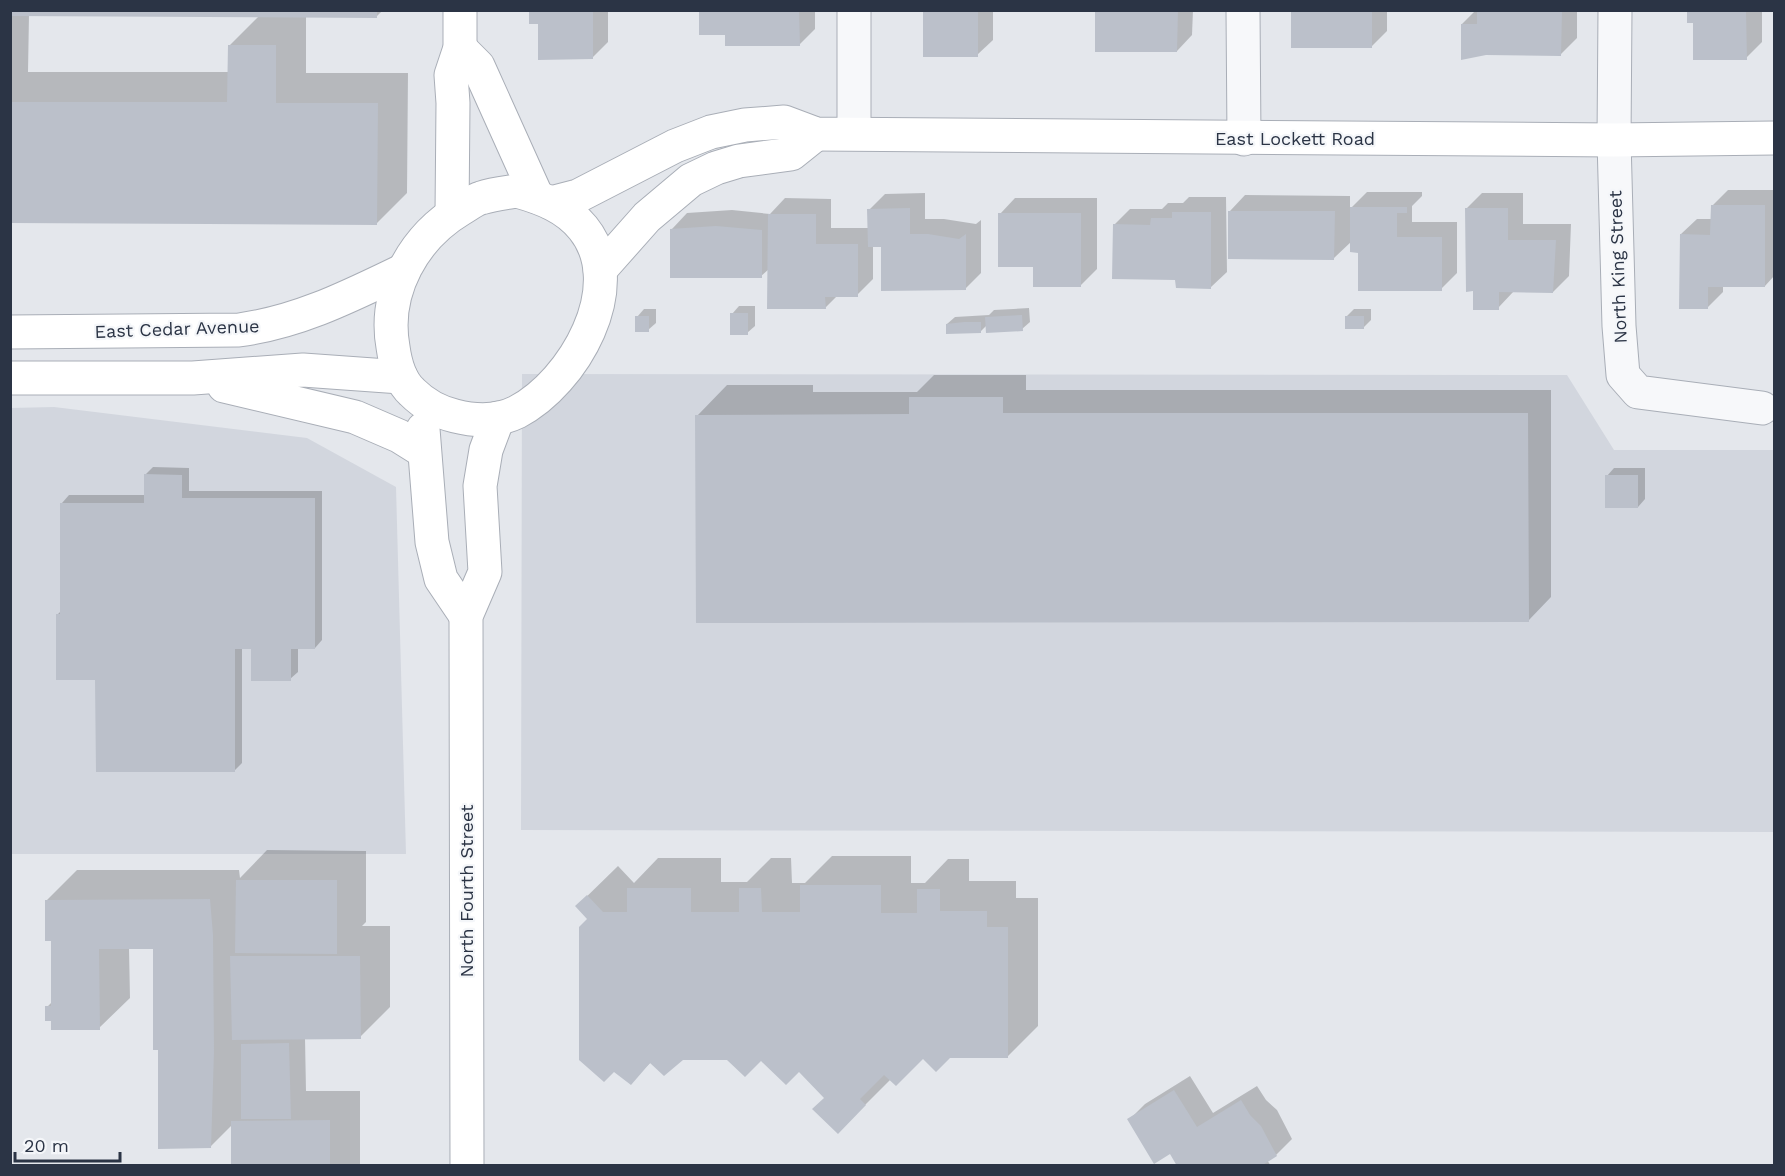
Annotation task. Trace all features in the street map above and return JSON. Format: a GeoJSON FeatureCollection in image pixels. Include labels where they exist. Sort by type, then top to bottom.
{"type":"FeatureCollection","features":[{"type":"Feature","properties":{"kind":"main road"},"geometry":{"type":"LineString","coordinates":[[452,214],[452,75],[460,48],[460,10]]}},
{"type":"Feature","properties":{"kind":"main road"},"geometry":{"type":"LineString","coordinates":[[460,48],[478,66],[544,200]]}},
{"type":"Feature","properties":{"kind":"main road","name":"East Lockett Road"},"geometry":{"type":"LineString","coordinates":[[544,200],[578,196],[675,146],[711,132],[745,125],[784,122],[816,134],[1244,139],[1774,138]]}},
{"type":"Feature","properties":{"kind":"main road"},"geometry":{"type":"LineString","coordinates":[[600,270],[647,217],[691,180],[716,168],[739,161],[790,154],[816,134]]}},
{"type":"Feature","properties":{"kind":"main road"},"geometry":{"type":"LineString","coordinates":[[10,378],[193,378],[303,370],[412,389],[441,413],[463,418],[480,421],[515,413],[536,400],[574,359],[587,337],[596,311],[600,270],[597,252],[583,228],[565,211],[544,200],[517,192],[496,193],[478,198],[452,214],[425,239],[413,254],[396,289],[391,310],[394,356],[412,389],[423,452],[432,542],[441,579],[466,616]]}},
{"type":"Feature","properties":{"kind":"main road","name":"East Cedar Avenue"},"geometry":{"type":"LineString","coordinates":[[10,332],[239,330],[269,326],[301,317],[404,270]]}},
{"type":"Feature","properties":{"kind":"main road"},"geometry":{"type":"LineString","coordinates":[[193,378],[355,417],[399,436],[423,452]]}},
{"type":"Feature","properties":{"kind":"main road","name":"North Fourth Street"},"geometry":{"type":"LineString","coordinates":[[467,1166],[466,616],[485,572],[480,486],[484,459],[498,418]]}},
{"type":"Feature","properties":{"kind":"street"},"geometry":{"type":"LineString","coordinates":[[854,10],[854,134]]}},
{"type":"Feature","properties":{"kind":"street"},"geometry":{"type":"LineString","coordinates":[[1243,10],[1244,139]]}},
{"type":"Feature","properties":{"kind":"street","name":"North King Street"},"geometry":{"type":"LineString","coordinates":[[1615,10],[1614,140],[1619,326],[1623,375],[1638,392],[1762,408]]}},
{"type":"Feature","properties":{"kind":"shaded area"},"geometry":{"type":"Polygon","coordinates":[[[522,374],[1567,375],[1614,450],[1774,450],[1774,832],[521,830],[522,374]]]}},
{"type":"Feature","properties":{"kind":"shaded area"},"geometry":{"type":"Polygon","coordinates":[[[54,407],[307,438],[396,487],[406,854],[11,854],[10,408],[54,407]]]}},
{"type":"Feature","properties":{"kind":"building"},"geometry":{"type":"Polygon","coordinates":[[[10,10],[377,10],[377,18],[10,16],[10,10]]]}},
{"type":"Feature","properties":{"kind":"building"},"geometry":{"type":"Polygon","coordinates":[[[529,10],[593,10],[593,59],[538,60],[538,24],[529,24],[529,10]]]}},
{"type":"Feature","properties":{"kind":"building"},"geometry":{"type":"Polygon","coordinates":[[[699,10],[799,10],[800,46],[725,46],[725,35],[699,35],[699,10]]]}},
{"type":"Feature","properties":{"kind":"building"},"geometry":{"type":"Polygon","coordinates":[[[923,10],[978,10],[978,57],[923,57],[923,10]]]}},
{"type":"Feature","properties":{"kind":"building"},"geometry":{"type":"Polygon","coordinates":[[[1095,10],[1178,10],[1177,52],[1095,52],[1095,10]]]}},
{"type":"Feature","properties":{"kind":"building"},"geometry":{"type":"Polygon","coordinates":[[[1291,10],[1372,10],[1372,48],[1291,48],[1291,10]]]}},
{"type":"Feature","properties":{"kind":"building"},"geometry":{"type":"Polygon","coordinates":[[[1477,10],[1562,10],[1561,56],[1486,55],[1461,60],[1461,24],[1477,24],[1477,10]]]}},
{"type":"Feature","properties":{"kind":"building"},"geometry":{"type":"Polygon","coordinates":[[[1687,10],[1746,10],[1747,60],[1693,60],[1693,23],[1687,23],[1687,10]]]}},
{"type":"Feature","properties":{"kind":"building"},"geometry":{"type":"Polygon","coordinates":[[[228,45],[276,45],[276,103],[378,103],[377,225],[10,223],[10,102],[227,102],[228,45]]]}},
{"type":"Feature","properties":{"kind":"building"},"geometry":{"type":"Polygon","coordinates":[[[1711,205],[1765,205],[1765,287],[1708,287],[1708,309],[1679,309],[1680,234],[1710,235],[1711,205]]]}},
{"type":"Feature","properties":{"kind":"building"},"geometry":{"type":"Polygon","coordinates":[[[1350,207],[1407,207],[1407,213],[1397,213],[1397,237],[1442,237],[1442,291],[1358,291],[1358,253],[1350,252],[1350,207]]]}},
{"type":"Feature","properties":{"kind":"building"},"geometry":{"type":"Polygon","coordinates":[[[910,208],[910,234],[928,234],[959,239],[966,234],[966,290],[881,291],[881,247],[868,247],[867,209],[910,208]]]}},
{"type":"Feature","properties":{"kind":"building"},"geometry":{"type":"Polygon","coordinates":[[[1465,208],[1508,208],[1508,240],[1556,240],[1553,293],[1499,292],[1499,310],[1473,310],[1473,291],[1466,292],[1465,208]]]}},
{"type":"Feature","properties":{"kind":"building"},"geometry":{"type":"Polygon","coordinates":[[[1228,211],[1335,211],[1334,260],[1228,259],[1228,211]]]}},
{"type":"Feature","properties":{"kind":"building"},"geometry":{"type":"Polygon","coordinates":[[[1172,212],[1211,212],[1211,289],[1176,288],[1175,280],[1112,279],[1113,224],[1150,225],[1151,218],[1172,218],[1172,212]]]}},
{"type":"Feature","properties":{"kind":"building"},"geometry":{"type":"Polygon","coordinates":[[[998,213],[1081,213],[1081,287],[1033,287],[1033,267],[998,267],[998,213]]]}},
{"type":"Feature","properties":{"kind":"building"},"geometry":{"type":"Polygon","coordinates":[[[768,214],[816,214],[816,244],[858,244],[858,297],[825,297],[826,309],[767,309],[768,214]]]}},
{"type":"Feature","properties":{"kind":"building"},"geometry":{"type":"Polygon","coordinates":[[[716,226],[762,230],[762,278],[670,278],[670,229],[716,226]]]}},
{"type":"Feature","properties":{"kind":"building"},"geometry":{"type":"Polygon","coordinates":[[[730,313],[748,313],[748,335],[730,335],[730,313]]]}},
{"type":"Feature","properties":{"kind":"building"},"geometry":{"type":"Polygon","coordinates":[[[1022,315],[1023,331],[986,333],[985,317],[1022,315]]]}},
{"type":"Feature","properties":{"kind":"building"},"geometry":{"type":"Polygon","coordinates":[[[635,316],[649,316],[649,332],[635,332],[635,316]]]}},
{"type":"Feature","properties":{"kind":"building"},"geometry":{"type":"Polygon","coordinates":[[[1345,316],[1364,316],[1364,329],[1345,329],[1345,316]]]}},
{"type":"Feature","properties":{"kind":"building"},"geometry":{"type":"Polygon","coordinates":[[[981,322],[981,333],[946,334],[946,324],[981,322]]]}},
{"type":"Feature","properties":{"kind":"building"},"geometry":{"type":"Polygon","coordinates":[[[909,397],[1003,397],[1003,413],[1528,413],[1529,622],[696,623],[695,415],[909,414],[909,397]]]}},
{"type":"Feature","properties":{"kind":"building"},"geometry":{"type":"Polygon","coordinates":[[[144,474],[182,475],[182,498],[315,498],[315,649],[291,649],[291,681],[251,681],[251,649],[235,649],[235,772],[96,772],[95,680],[56,680],[56,614],[60,614],[60,503],[144,503],[144,474]]]}},
{"type":"Feature","properties":{"kind":"building"},"geometry":{"type":"Polygon","coordinates":[[[1605,475],[1638,475],[1638,508],[1605,508],[1605,475]]]}},
{"type":"Feature","properties":{"kind":"building"},"geometry":{"type":"Polygon","coordinates":[[[236,880],[337,880],[337,954],[235,953],[236,880]]]}},
{"type":"Feature","properties":{"kind":"building"},"geometry":{"type":"Polygon","coordinates":[[[800,885],[881,885],[881,913],[917,913],[917,889],[940,889],[940,911],[987,911],[987,927],[1008,927],[1008,1058],[950,1058],[936,1072],[923,1059],[896,1086],[884,1075],[860,1099],[866,1105],[838,1134],[812,1109],[824,1098],[799,1072],[786,1085],[761,1061],[745,1077],[727,1060],[683,1060],[664,1076],[650,1063],[631,1085],[614,1072],[604,1082],[579,1060],[579,927],[587,919],[575,906],[587,895],[603,912],[627,912],[627,888],[691,888],[691,912],[739,912],[739,888],[761,888],[762,912],[800,912],[800,885]]]}},
{"type":"Feature","properties":{"kind":"building"},"geometry":{"type":"Polygon","coordinates":[[[210,899],[213,935],[214,1051],[211,1148],[158,1149],[158,1050],[153,1050],[153,949],[99,949],[100,1030],[51,1030],[51,1021],[45,1021],[45,1006],[51,1006],[51,941],[45,941],[45,900],[210,899]]]}},
{"type":"Feature","properties":{"kind":"building"},"geometry":{"type":"Polygon","coordinates":[[[230,956],[360,956],[361,1039],[232,1040],[230,956]]]}},
{"type":"Feature","properties":{"kind":"building"},"geometry":{"type":"Polygon","coordinates":[[[289,1043],[291,1119],[241,1119],[241,1044],[289,1043]]]}},
{"type":"Feature","properties":{"kind":"building"},"geometry":{"type":"Polygon","coordinates":[[[1174,1090],[1197,1127],[1241,1100],[1250,1115],[1261,1126],[1277,1156],[1261,1166],[1177,1166],[1170,1154],[1154,1164],[1127,1119],[1174,1090]]]}},
{"type":"Feature","properties":{"kind":"building"},"geometry":{"type":"Polygon","coordinates":[[[330,1120],[330,1166],[231,1166],[231,1121],[330,1120]]]}}]}
